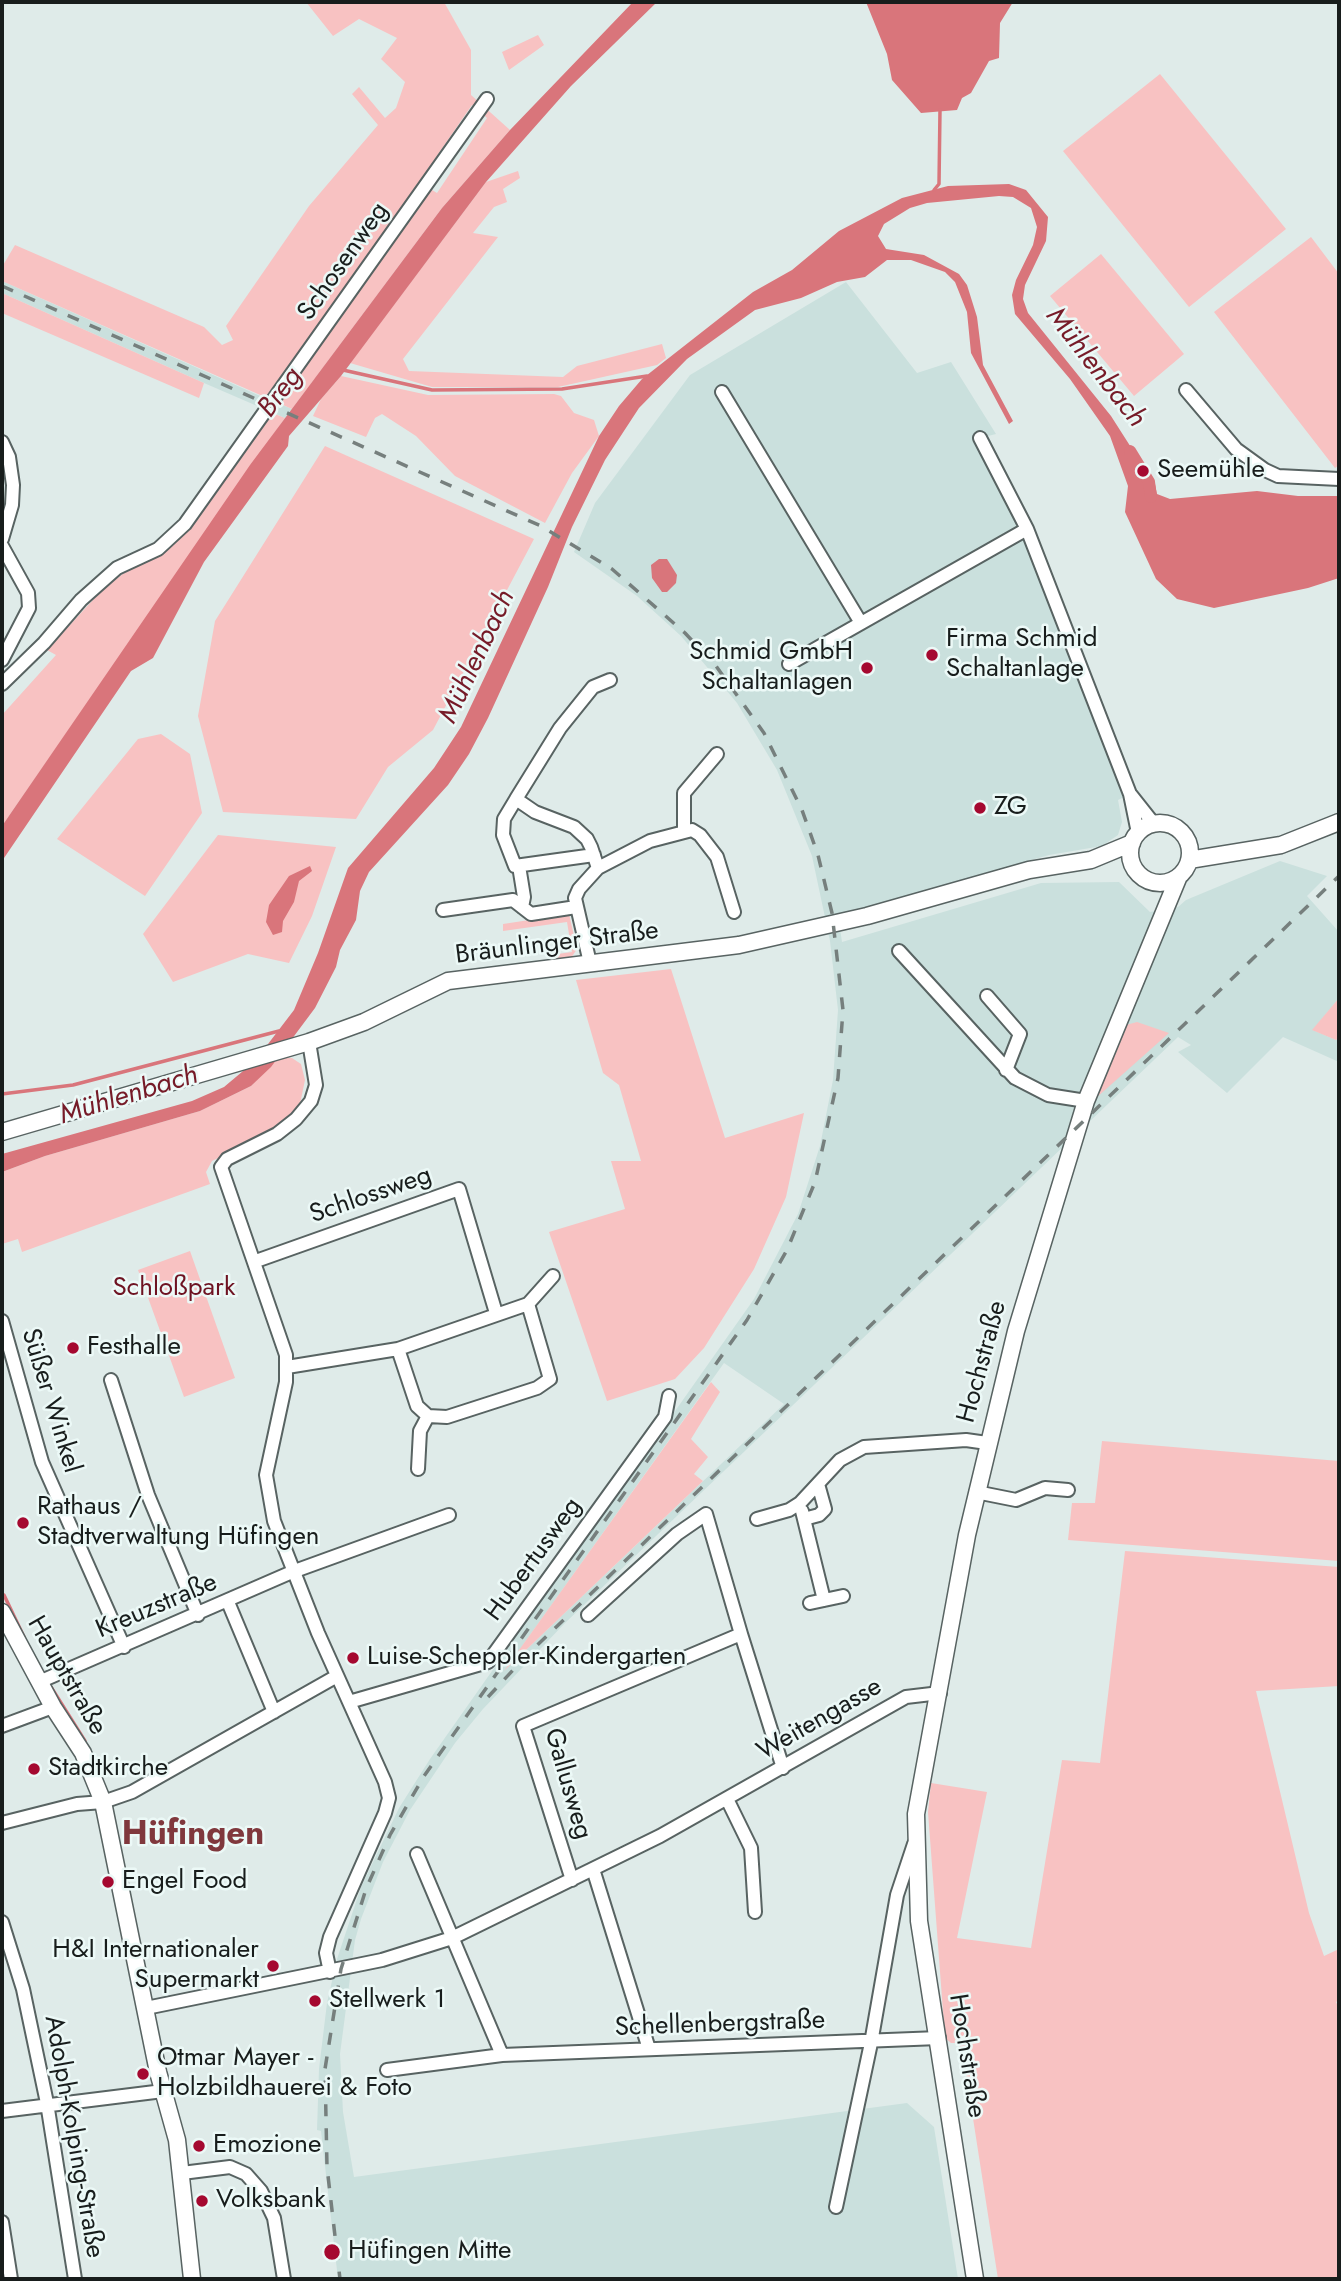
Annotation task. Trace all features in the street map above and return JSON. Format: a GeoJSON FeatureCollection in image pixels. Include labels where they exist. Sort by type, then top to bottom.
{"type":"FeatureCollection","features":[{"type":"Feature","properties":{"kind":"main road"},"geometry":{"type":"LineString","coordinates":[[1189,860],[1305,838],[1339,822]]}},
{"type":"Feature","properties":{"kind":"main road"},"geometry":{"type":"LineString","coordinates":[[1164,914],[1150,881],[1133,866],[1135,839],[1154,824],[1173,827],[1186,841],[1206,847],[1247,850]]}},
{"type":"Feature","properties":{"kind":"main road","name":"Bräunlinger Straße"},"geometry":{"type":"LineString","coordinates":[[2,1132],[309,1042],[364,1023],[448,981],[739,944],[867,916],[1029,870],[1091,860],[1135,839]]}},
{"type":"Feature","properties":{"kind":"main road"},"geometry":{"type":"LineString","coordinates":[[1150,881],[1165,883],[1179,876],[1189,860],[1186,841]]}},
{"type":"Feature","properties":{"kind":"main road","name":"Bräunlinger Straße"},"geometry":{"type":"LineString","coordinates":[[1091,860],[1133,866]]}},
{"type":"Feature","properties":{"kind":"main road","name":"Hochstraße"},"geometry":{"type":"LineString","coordinates":[[975,2279],[919,1922],[916,1814],[976,1492],[1046,1224],[1086,1101],[1179,876]]}},
{"type":"Feature","properties":{"kind":"main road","name":"Hauptstraße"},"geometry":{"type":"LineString","coordinates":[[2,1612],[53,1707],[83,1753],[103,1802],[163,2091],[174,2125],[182,2173],[181,2205],[192,2279]]}},
{"type":"Feature","properties":{"kind":"street","name":"Schosenweg"},"geometry":{"type":"LineString","coordinates":[[2,684],[44,643],[81,600],[117,568],[158,549],[185,524],[487,99]]}},
{"type":"Feature","properties":{"kind":"street"},"geometry":{"type":"LineString","coordinates":[[1186,390],[1236,449],[1265,470],[1278,476],[1339,479]]}},
{"type":"Feature","properties":{"kind":"street"},"geometry":{"type":"LineString","coordinates":[[722,392],[861,623]]}},
{"type":"Feature","properties":{"kind":"street"},"geometry":{"type":"LineString","coordinates":[[979,438],[1027,529],[1130,794],[1135,839]]}},
{"type":"Feature","properties":{"kind":"street"},"geometry":{"type":"LineString","coordinates":[[2,442],[9,457],[13,485],[12,505],[2,539]]}},
{"type":"Feature","properties":{"kind":"street"},"geometry":{"type":"LineString","coordinates":[[789,664],[1027,529]]}},
{"type":"Feature","properties":{"kind":"street"},"geometry":{"type":"LineString","coordinates":[[2,546],[28,593],[29,608],[2,660]]}},
{"type":"Feature","properties":{"kind":"street"},"geometry":{"type":"LineString","coordinates":[[594,855],[519,866],[510,860],[503,835],[504,819],[560,728],[593,687],[610,680]]}},
{"type":"Feature","properties":{"kind":"street"},"geometry":{"type":"LineString","coordinates":[[684,830],[684,793],[717,754]]}},
{"type":"Feature","properties":{"kind":"street"},"geometry":{"type":"LineString","coordinates":[[1130,794],[1154,824]]}},
{"type":"Feature","properties":{"kind":"street"},"geometry":{"type":"LineString","coordinates":[[516,799],[536,812],[582,832],[598,868]]}},
{"type":"Feature","properties":{"kind":"street"},"geometry":{"type":"LineString","coordinates":[[590,964],[576,906],[579,889],[598,868],[628,850],[684,830],[700,835],[717,857],[734,912]]}},
{"type":"Feature","properties":{"kind":"street"},"geometry":{"type":"LineString","coordinates":[[519,866],[524,898],[522,907]]}},
{"type":"Feature","properties":{"kind":"street"},"geometry":{"type":"LineString","coordinates":[[443,910],[513,900],[531,914],[576,906]]}},
{"type":"Feature","properties":{"kind":"street"},"geometry":{"type":"LineString","coordinates":[[899,951],[1006,1070],[1031,1089],[1086,1101]]}},
{"type":"Feature","properties":{"kind":"street"},"geometry":{"type":"LineString","coordinates":[[987,996],[1020,1034],[1006,1070]]}},
{"type":"Feature","properties":{"kind":"street"},"geometry":{"type":"LineString","coordinates":[[309,1042],[316,1085],[311,1101],[296,1119],[277,1134],[227,1159],[221,1167],[256,1261],[283,1343],[287,1367],[266,1475],[274,1521],[292,1572],[385,1782],[389,1798],[385,1813],[330,1937],[326,1953],[330,1972]]}},
{"type":"Feature","properties":{"kind":"street","name":"Schlossweg"},"geometry":{"type":"LineString","coordinates":[[256,1261],[459,1189],[496,1313]]}},
{"type":"Feature","properties":{"kind":"street"},"geometry":{"type":"LineString","coordinates":[[287,1367],[398,1349],[528,1304],[553,1276]]}},
{"type":"Feature","properties":{"kind":"street"},"geometry":{"type":"LineString","coordinates":[[398,1349],[417,1406],[428,1416],[447,1417],[537,1388],[550,1379],[528,1304]]}},
{"type":"Feature","properties":{"kind":"street","name":"Süßer Winkel"},"geometry":{"type":"LineString","coordinates":[[2,1321],[41,1462],[124,1647]]}},
{"type":"Feature","properties":{"kind":"street"},"geometry":{"type":"LineString","coordinates":[[2,1367],[15,1363]]}},
{"type":"Feature","properties":{"kind":"street"},"geometry":{"type":"LineString","coordinates":[[111,1380],[148,1494],[198,1615]]}},
{"type":"Feature","properties":{"kind":"street","name":"Hubertusweg"},"geometry":{"type":"LineString","coordinates":[[348,1702],[488,1662],[665,1417],[669,1396]]}},
{"type":"Feature","properties":{"kind":"street"},"geometry":{"type":"LineString","coordinates":[[418,1469],[420,1431],[428,1416]]}},
{"type":"Feature","properties":{"kind":"street"},"geometry":{"type":"LineString","coordinates":[[757,1519],[789,1510],[800,1503],[840,1460],[864,1447],[966,1440],[987,1444]]}},
{"type":"Feature","properties":{"kind":"street"},"geometry":{"type":"LineString","coordinates":[[804,1519],[820,1515],[825,1509],[818,1484]]}},
{"type":"Feature","properties":{"kind":"street"},"geometry":{"type":"LineString","coordinates":[[976,1492],[1016,1500],[1045,1488],[1068,1490]]}},
{"type":"Feature","properties":{"kind":"street"},"geometry":{"type":"LineString","coordinates":[[800,1503],[824,1600]]}},
{"type":"Feature","properties":{"kind":"street"},"geometry":{"type":"LineString","coordinates":[[588,1615],[677,1534],[706,1514],[783,1768]]}},
{"type":"Feature","properties":{"kind":"street","name":"Kreuzstraße"},"geometry":{"type":"LineString","coordinates":[[39,1682],[292,1572],[449,1515]]}},
{"type":"Feature","properties":{"kind":"street"},"geometry":{"type":"LineString","coordinates":[[810,1603],[843,1596]]}},
{"type":"Feature","properties":{"kind":"street"},"geometry":{"type":"LineString","coordinates":[[228,1602],[274,1712]]}},
{"type":"Feature","properties":{"kind":"street","name":"Gallusweg"},"geometry":{"type":"LineString","coordinates":[[572,1880],[523,1726],[741,1634]]}},
{"type":"Feature","properties":{"kind":"street"},"geometry":{"type":"LineString","coordinates":[[2,1824],[77,1804],[103,1802],[132,1792],[337,1676]]}},
{"type":"Feature","properties":{"kind":"street","name":"Weitengasse"},"geometry":{"type":"LineString","coordinates":[[146,2008],[330,1972],[382,1960],[452,1938],[572,1880],[727,1799],[906,1697],[940,1693]]}},
{"type":"Feature","properties":{"kind":"street"},"geometry":{"type":"LineString","coordinates":[[2,1726],[53,1707]]}},
{"type":"Feature","properties":{"kind":"street"},"geometry":{"type":"LineString","coordinates":[[727,1799],[751,1848],[755,1912]]}},
{"type":"Feature","properties":{"kind":"street","name":"Hochstraße"},"geometry":{"type":"LineString","coordinates":[[836,2207],[871,2043],[897,1895],[915,1840]]}},
{"type":"Feature","properties":{"kind":"street"},"geometry":{"type":"LineString","coordinates":[[416,1854],[502,2055]]}},
{"type":"Feature","properties":{"kind":"street"},"geometry":{"type":"LineString","coordinates":[[593,1869],[649,2049]]}},
{"type":"Feature","properties":{"kind":"street","name":"Adolph-Kolping-Straße"},"geometry":{"type":"LineString","coordinates":[[2,1922],[23,1989],[47,2104],[75,2279]]}},
{"type":"Feature","properties":{"kind":"street","name":"Schellenbergstraße"},"geometry":{"type":"LineString","coordinates":[[387,2070],[502,2055],[871,2043],[939,2038]]}},
{"type":"Feature","properties":{"kind":"street"},"geometry":{"type":"LineString","coordinates":[[2,2111],[163,2091]]}},
{"type":"Feature","properties":{"kind":"street"},"geometry":{"type":"LineString","coordinates":[[182,2173],[230,2167],[246,2174],[261,2191],[274,2218],[284,2279]]}},
{"type":"Feature","properties":{"kind":"street"},"geometry":{"type":"LineString","coordinates":[[2,2222],[11,2279]]}},
{"type":"Feature","properties":{"kind":"shaded area"},"geometry":{"type":"Polygon","coordinates":[[[633,2],[657,2],[571,86],[486,182],[341,376],[289,436],[288,446],[204,562],[153,658],[131,671],[2,861],[2,826],[250,465],[442,208],[510,130],[633,2]]]}},
{"type":"Feature","properties":{"kind":"shaded area"},"geometry":{"type":"Polygon","coordinates":[[[866,2],[1013,2],[1000,23],[999,58],[989,61],[971,93],[962,98],[957,110],[921,113],[892,80],[887,54],[866,2]]]}},
{"type":"Feature","properties":{"kind":"shaded area"},"geometry":{"type":"Polygon","coordinates":[[[1009,184],[1026,190],[1048,217],[1046,241],[1025,285],[1023,299],[1028,313],[1111,416],[1141,463],[1135,467],[1145,484],[1154,479],[1157,494],[1170,499],[1257,491],[1298,496],[1339,496],[1339,578],[1308,588],[1214,608],[1177,599],[1156,579],[1125,512],[1128,486],[1110,436],[1070,379],[1015,314],[1012,295],[1016,280],[1033,245],[1037,227],[1031,208],[1013,197],[999,196],[927,203],[910,208],[884,224],[878,236],[886,249],[924,255],[959,274],[967,285],[977,317],[983,365],[1013,421],[1009,424],[971,353],[967,312],[955,282],[945,272],[911,260],[887,260],[865,277],[837,282],[801,298],[755,310],[687,359],[639,408],[605,460],[572,527],[548,587],[488,718],[469,754],[448,785],[369,872],[360,891],[356,920],[340,950],[336,967],[315,1008],[271,1067],[251,1086],[200,1111],[45,1156],[2,1172],[2,1154],[192,1101],[224,1087],[255,1061],[294,1010],[318,953],[348,868],[434,768],[461,727],[599,436],[619,406],[642,379],[753,292],[792,270],[839,231],[902,198],[948,186],[1009,184]]]}},
{"type":"Feature","properties":{"kind":"shaded area"},"geometry":{"type":"Polygon","coordinates":[[[2,281],[292,409],[285,418],[204,383],[2,293],[2,281]]]}},
{"type":"Feature","properties":{"kind":"shaded area"},"geometry":{"type":"Polygon","coordinates":[[[846,282],[917,373],[951,362],[996,434],[980,438],[1027,529],[1130,794],[1118,800],[1122,822],[1118,835],[1102,846],[1049,855],[838,915],[842,942],[1041,883],[1119,882],[1150,912],[1178,907],[1186,900],[1280,861],[1327,876],[1307,896],[1339,932],[1339,998],[1313,1030],[1336,1040],[1339,1037],[1339,1062],[1283,1037],[1227,1093],[1178,1052],[1191,1045],[1178,1037],[565,1623],[483,1709],[455,1743],[410,1810],[383,1862],[361,1919],[355,1940],[340,2054],[343,2112],[354,2177],[907,2103],[934,2127],[958,2279],[338,2279],[321,2131],[317,2130],[319,2069],[327,2003],[337,1959],[361,1887],[399,1808],[430,1759],[754,1299],[798,1214],[820,1146],[833,1080],[838,1010],[830,941],[812,856],[777,770],[737,703],[681,636],[637,596],[574,552],[595,503],[690,375],[846,282]],[[724,1363],[507,1668],[784,1404],[724,1363]]]}},
{"type":"Feature","properties":{"kind":"shaded area"},"geometry":{"type":"Polygon","coordinates":[[[659,559],[667,559],[677,575],[676,583],[667,592],[662,592],[652,578],[651,565],[659,559]]]}},
{"type":"Feature","properties":{"kind":"shaded area"},"geometry":{"type":"Polygon","coordinates":[[[310,866],[312,871],[299,881],[294,902],[283,921],[282,932],[273,935],[266,922],[269,905],[289,876],[310,866]]]}},
{"type":"Feature","properties":{"kind":"green space"},"geometry":{"type":"Polygon","coordinates":[[[306,2],[444,2],[471,50],[471,95],[510,130],[442,208],[292,409],[2,281],[2,267],[15,245],[204,327],[222,345],[233,340],[226,326],[309,206],[378,125],[352,94],[359,87],[385,118],[396,108],[405,82],[381,59],[397,38],[359,19],[333,36],[306,2]],[[472,105],[419,182],[437,193],[487,118],[472,105]]]}},
{"type":"Feature","properties":{"kind":"green space"},"geometry":{"type":"Polygon","coordinates":[[[538,35],[544,45],[509,70],[502,52],[538,35]]]}},
{"type":"Feature","properties":{"kind":"green space"},"geometry":{"type":"Polygon","coordinates":[[[1160,74],[1286,229],[1189,307],[1063,151],[1160,74]]]}},
{"type":"Feature","properties":{"kind":"green space"},"geometry":{"type":"Polygon","coordinates":[[[518,171],[520,178],[503,189],[507,202],[494,207],[473,233],[498,237],[403,359],[409,371],[563,377],[577,366],[662,344],[666,358],[657,365],[558,387],[432,387],[350,363],[486,182],[518,171]]]}},
{"type":"Feature","properties":{"kind":"green space"},"geometry":{"type":"Polygon","coordinates":[[[1311,237],[1339,274],[1339,465],[1335,468],[1214,312],[1311,237]]]}},
{"type":"Feature","properties":{"kind":"green space"},"geometry":{"type":"Polygon","coordinates":[[[1101,254],[1184,354],[1134,396],[1050,296],[1101,254]]]}},
{"type":"Feature","properties":{"kind":"green space"},"geometry":{"type":"Polygon","coordinates":[[[2,293],[204,383],[199,398],[2,313],[2,293]]]}},
{"type":"Feature","properties":{"kind":"green space"},"geometry":{"type":"Polygon","coordinates":[[[341,376],[428,395],[554,394],[561,396],[574,413],[594,420],[599,436],[572,473],[545,523],[455,476],[416,436],[382,414],[375,418],[366,437],[313,416],[321,399],[341,376]]]}},
{"type":"Feature","properties":{"kind":"green space"},"geometry":{"type":"Polygon","coordinates":[[[270,412],[285,418],[2,826],[2,715],[56,655],[47,650],[102,590],[128,570],[158,556],[189,529],[270,412]]]}},
{"type":"Feature","properties":{"kind":"green space"},"geometry":{"type":"Polygon","coordinates":[[[325,446],[534,539],[433,730],[388,767],[356,819],[223,812],[198,716],[215,621],[325,446]]]}},
{"type":"Feature","properties":{"kind":"green space"},"geometry":{"type":"Polygon","coordinates":[[[161,734],[190,754],[202,813],[145,896],[57,839],[138,739],[161,734]]]}},
{"type":"Feature","properties":{"kind":"green space"},"geometry":{"type":"Polygon","coordinates":[[[218,835],[336,847],[312,916],[289,963],[248,954],[173,982],[143,934],[218,835]]]}},
{"type":"Feature","properties":{"kind":"green space"},"geometry":{"type":"Polygon","coordinates":[[[569,914],[577,949],[571,958],[551,960],[550,955],[572,952],[567,922],[503,931],[503,924],[569,914]]]}},
{"type":"Feature","properties":{"kind":"green space"},"geometry":{"type":"Polygon","coordinates":[[[671,969],[725,1138],[804,1113],[786,1197],[754,1269],[704,1348],[675,1379],[607,1401],[549,1232],[625,1209],[611,1161],[641,1161],[619,1085],[603,1073],[576,980],[671,969]]]}},
{"type":"Feature","properties":{"kind":"green space"},"geometry":{"type":"Polygon","coordinates":[[[1339,998],[1339,1037],[1336,1040],[1312,1030],[1339,998]]]}},
{"type":"Feature","properties":{"kind":"green space"},"geometry":{"type":"Polygon","coordinates":[[[1137,1022],[1169,1033],[1096,1098],[1126,1025],[1137,1022]]]}},
{"type":"Feature","properties":{"kind":"green space"},"geometry":{"type":"Polygon","coordinates":[[[277,1058],[292,1058],[301,1064],[305,1080],[300,1104],[275,1130],[212,1161],[206,1172],[210,1184],[22,1252],[18,1239],[2,1244],[2,1172],[45,1156],[200,1111],[251,1086],[277,1058]]]}},
{"type":"Feature","properties":{"kind":"green space","name":"Schloßpark"},"geometry":{"type":"Polygon","coordinates":[[[190,1251],[235,1378],[184,1397],[138,1270],[190,1251]]]}},
{"type":"Feature","properties":{"kind":"green space"},"geometry":{"type":"Polygon","coordinates":[[[711,1382],[720,1392],[691,1439],[708,1457],[694,1474],[703,1481],[504,1671],[711,1382]]]}},
{"type":"Feature","properties":{"kind":"green space"},"geometry":{"type":"Polygon","coordinates":[[[1102,1441],[1339,1461],[1339,1561],[1068,1540],[1072,1503],[1095,1503],[1102,1441]]]}},
{"type":"Feature","properties":{"kind":"green space"},"geometry":{"type":"Polygon","coordinates":[[[1125,1551],[1339,1567],[1339,1686],[1256,1691],[1309,1913],[1324,1956],[1339,1949],[1339,2000],[1336,2002],[1339,2008],[1339,2279],[998,2279],[963,2054],[958,2043],[951,2043],[945,2038],[928,1812],[931,1783],[987,1792],[957,1938],[1031,1948],[1062,1760],[1100,1763],[1125,1551]]]}},
{"type":"Feature","properties":{"kind":"waterway","name":"Mühlenbach"},"geometry":{"type":"LineString","coordinates":[[934,190],[939,184],[940,110]]}},
{"type":"Feature","properties":{"kind":"waterway"},"geometry":{"type":"LineString","coordinates":[[343,370],[432,390],[562,389],[647,376]]}},
{"type":"Feature","properties":{"kind":"waterway"},"geometry":{"type":"LineString","coordinates":[[1130,451],[1149,482],[1151,497]]}},
{"type":"Feature","properties":{"kind":"waterway"},"geometry":{"type":"LineString","coordinates":[[2,1094],[73,1085],[279,1031]]}},
{"type":"Feature","properties":{"kind":"waterway"},"geometry":{"type":"LineString","coordinates":[[4,1595],[24,1637]]}},
{"type":"Feature","properties":{"kind":"waterway"},"geometry":{"type":"LineString","coordinates":[[51,1687],[85,1741]]}},
{"type":"Feature","properties":{"kind":"railway"},"geometry":{"type":"LineString","coordinates":[[2,286],[541,526],[612,569],[685,633],[716,666],[764,733],[802,810],[818,855],[832,913],[843,1010],[838,1078],[815,1182],[787,1250],[747,1320],[424,1776],[390,1835],[366,1889],[341,1969],[325,2069],[327,2167],[340,2279]]}},
{"type":"Feature","properties":{"kind":"railway"},"geometry":{"type":"LineString","coordinates":[[488,1697],[527,1655],[1339,876]]}},
{"type":"Feature","properties":{"kind":"place","name":"Seemühle"},"geometry":{"type":"Point","coordinates":[1143,471]}},
{"type":"Feature","properties":{"kind":"place","name":"Firma Schmid Schaltanlage"},"geometry":{"type":"Point","coordinates":[932,655]}},
{"type":"Feature","properties":{"kind":"place","name":"Schmid GmbH Schaltanlagen"},"geometry":{"type":"Point","coordinates":[867,668]}},
{"type":"Feature","properties":{"kind":"place","name":"ZG"},"geometry":{"type":"Point","coordinates":[980,808]}},
{"type":"Feature","properties":{"kind":"place","name":"Festhalle"},"geometry":{"type":"Point","coordinates":[73,1348]}},
{"type":"Feature","properties":{"kind":"place","name":"Rathaus / Stadtverwaltung Hüfingen"},"geometry":{"type":"Point","coordinates":[23,1523]}},
{"type":"Feature","properties":{"kind":"place","name":"Luise-Scheppler-Kindergarten"},"geometry":{"type":"Point","coordinates":[353,1658]}},
{"type":"Feature","properties":{"kind":"place","name":"Stadtkirche"},"geometry":{"type":"Point","coordinates":[34,1769]}},
{"type":"Feature","properties":{"kind":"place","name":"Engel Food"},"geometry":{"type":"Point","coordinates":[108,1882]}},
{"type":"Feature","properties":{"kind":"place","name":"H&I Internationaler Supermarkt"},"geometry":{"type":"Point","coordinates":[273,1966]}},
{"type":"Feature","properties":{"kind":"place","name":"Stellwerk 1"},"geometry":{"type":"Point","coordinates":[315,2001]}},
{"type":"Feature","properties":{"kind":"place","name":"Otmar Mayer - Holzbildhauerei & Foto"},"geometry":{"type":"Point","coordinates":[143,2074]}},
{"type":"Feature","properties":{"kind":"place","name":"Emozione"},"geometry":{"type":"Point","coordinates":[199,2146]}},
{"type":"Feature","properties":{"kind":"place","name":"Volksbank"},"geometry":{"type":"Point","coordinates":[202,2201]}},
{"type":"Feature","properties":{"kind":"place","name":"Hüfingen Mitte"},"geometry":{"type":"Point","coordinates":[332,2252]}},
{"type":"Feature","properties":{"kind":"district","name":"Hüfingen"},"geometry":{"type":"Point","coordinates":[193,1836]}},
{"type":"Feature","properties":{"kind":"water label","name":"Breg"},"geometry":{"type":"Point","coordinates":[281,393]}}]}
